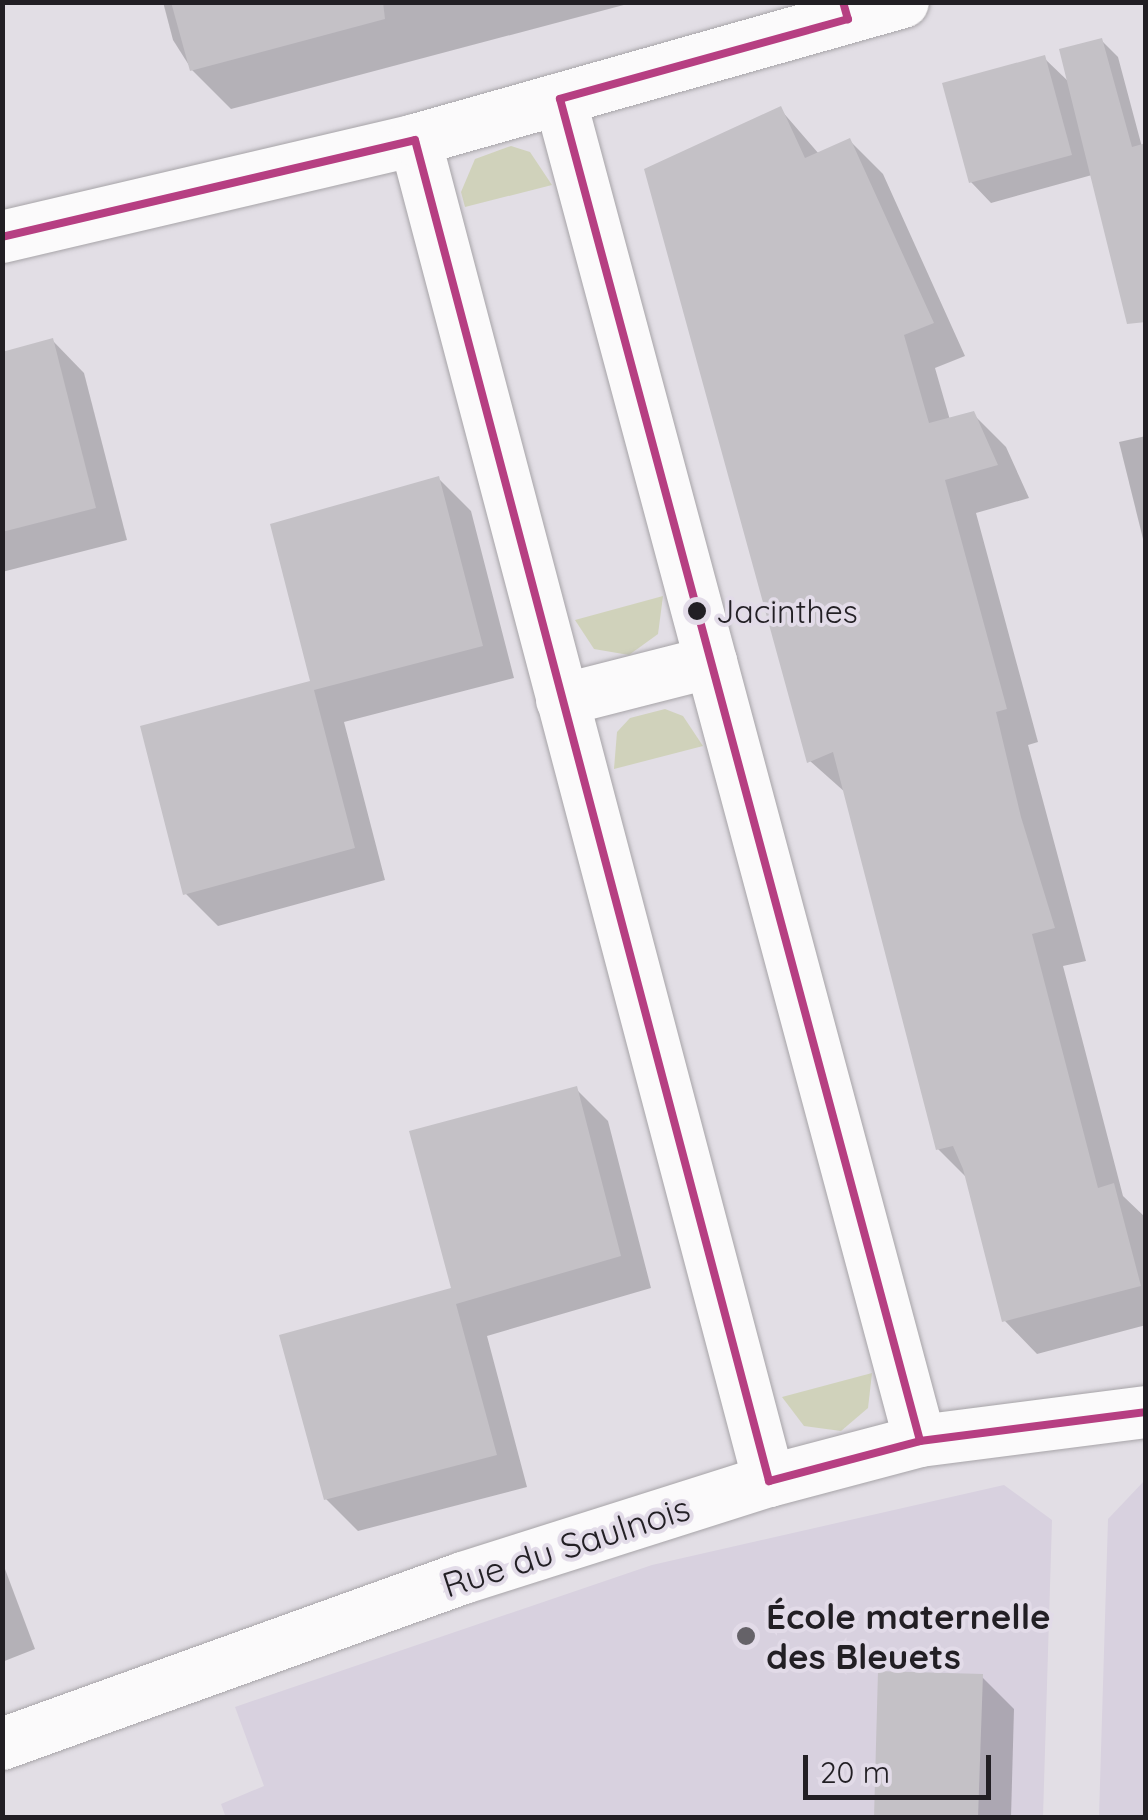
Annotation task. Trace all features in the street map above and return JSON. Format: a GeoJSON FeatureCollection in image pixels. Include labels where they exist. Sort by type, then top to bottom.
{"type":"FeatureCollection","features":[{"type":"Feature","properties":{"kind":"street"},"geometry":{"type":"LineString","coordinates":[[2,237],[415,140],[845,11],[903,2]]}},
{"type":"Feature","properties":{"kind":"street"},"geometry":{"type":"LineString","coordinates":[[560,99],[920,1441]]}},
{"type":"Feature","properties":{"kind":"street"},"geometry":{"type":"LineString","coordinates":[[415,140],[768,1481]]}},
{"type":"Feature","properties":{"kind":"street"},"geometry":{"type":"LineString","coordinates":[[562,700],[711,662]]}},
{"type":"Feature","properties":{"kind":"street","name":"Rue du Saulnois"},"geometry":{"type":"LineString","coordinates":[[2,1744],[463,1578],[768,1481],[920,1441],[1146,1412]]}},
{"type":"Feature","properties":{"kind":"shaded area"},"geometry":{"type":"Polygon","coordinates":[[[1145,1480],[1145,1817],[1099,1817],[1108,1519],[1145,1480]]]}},
{"type":"Feature","properties":{"kind":"shaded area","name":"École maternelle des Bleuets"},"geometry":{"type":"Polygon","coordinates":[[[1004,1485],[1052,1520],[1043,1817],[226,1818],[221,1804],[264,1786],[235,1707],[652,1565],[1004,1485]]]}},
{"type":"Feature","properties":{"kind":"green space"},"geometry":{"type":"Polygon","coordinates":[[[511,146],[530,152],[552,185],[465,207],[461,192],[475,159],[511,146]]]}},
{"type":"Feature","properties":{"kind":"green space"},"geometry":{"type":"Polygon","coordinates":[[[663,596],[658,634],[629,655],[594,649],[575,620],[663,596]]]}},
{"type":"Feature","properties":{"kind":"green space"},"geometry":{"type":"Polygon","coordinates":[[[665,709],[683,716],[703,746],[614,769],[617,732],[630,718],[665,709]]]}},
{"type":"Feature","properties":{"kind":"green space"},"geometry":{"type":"Polygon","coordinates":[[[872,1373],[868,1408],[841,1431],[804,1426],[782,1397],[872,1373]]]}},
{"type":"Feature","properties":{"kind":"building"},"geometry":{"type":"Polygon","coordinates":[[[171,2],[383,2],[385,19],[190,71],[171,2]]]}},
{"type":"Feature","properties":{"kind":"building"},"geometry":{"type":"Polygon","coordinates":[[[1102,38],[1132,147],[1146,143],[1146,322],[1127,324],[1059,49],[1102,38]]]}},
{"type":"Feature","properties":{"kind":"building"},"geometry":{"type":"Polygon","coordinates":[[[1045,55],[1072,155],[969,183],[942,83],[1045,55]]]}},
{"type":"Feature","properties":{"kind":"building"},"geometry":{"type":"Polygon","coordinates":[[[781,106],[805,158],[850,138],[934,323],[904,335],[929,423],[974,411],[998,465],[945,480],[1007,709],[996,712],[1021,817],[1055,928],[1032,934],[1098,1188],[1114,1183],[1141,1286],[1002,1322],[963,1169],[953,1146],[936,1150],[833,752],[807,763],[644,169],[781,106]]]}},
{"type":"Feature","properties":{"kind":"building"},"geometry":{"type":"Polygon","coordinates":[[[53,338],[96,508],[2,532],[2,352],[53,338]]]}},
{"type":"Feature","properties":{"kind":"building"},"geometry":{"type":"Polygon","coordinates":[[[439,476],[483,646],[314,690],[355,848],[183,895],[140,726],[310,681],[270,524],[439,476]]]}},
{"type":"Feature","properties":{"kind":"building"},"geometry":{"type":"Polygon","coordinates":[[[577,1086],[621,1256],[456,1304],[497,1455],[324,1500],[279,1335],[451,1288],[409,1131],[577,1086]]]}},
{"type":"Feature","properties":{"kind":"building"},"geometry":{"type":"Polygon","coordinates":[[[878,1671],[983,1674],[978,1818],[874,1818],[878,1671]]]}},
{"type":"Feature","properties":{"kind":"transit line"},"geometry":{"type":"LineString","coordinates":[[843,2],[848,19],[560,99],[920,1441]]}},
{"type":"Feature","properties":{"kind":"transit line"},"geometry":{"type":"LineString","coordinates":[[2,237],[415,140],[769,1481],[920,1441],[1146,1412]]}},
{"type":"Feature","properties":{"kind":"place","name":"Jacinthes"},"geometry":{"type":"Point","coordinates":[697,611]}},
{"type":"Feature","properties":{"kind":"place","name":"École maternelle des Bleuets"},"geometry":{"type":"Point","coordinates":[746,1636]}}]}
